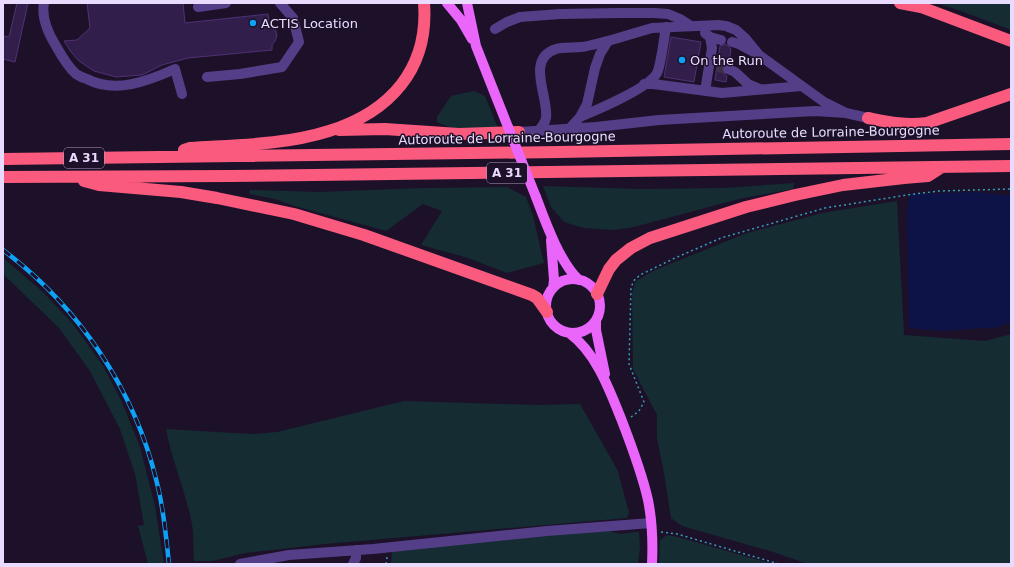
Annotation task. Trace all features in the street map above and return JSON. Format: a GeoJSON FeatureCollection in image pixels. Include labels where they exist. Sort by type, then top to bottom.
{"type":"FeatureCollection","features":[{"type":"Feature","properties":{"kind":"highway"},"geometry":{"type":"LineString","coordinates":[[330,130],[367,114],[389,98],[410,74],[421,44],[424,25],[424,3]]}},
{"type":"Feature","properties":{"kind":"highway"},"geometry":{"type":"LineString","coordinates":[[900,3],[921,7],[1011,41]]}},
{"type":"Feature","properties":{"kind":"highway"},"geometry":{"type":"LineString","coordinates":[[868,118],[898,124],[927,124],[1011,94]]}},
{"type":"Feature","properties":{"kind":"highway"},"geometry":{"type":"LineString","coordinates":[[164,156],[190,148],[271,142],[330,130],[385,129],[459,134],[519,132]]}},
{"type":"Feature","properties":{"kind":"highway","name":"Autoroute de Lorraine-Bourgogne"},"geometry":{"type":"LineString","coordinates":[[3,159],[559,152],[1011,144]]}},
{"type":"Feature","properties":{"kind":"highway","name":"A 31"},"geometry":{"type":"LineString","coordinates":[[3,177],[1011,166]]}},
{"type":"Feature","properties":{"kind":"highway"},"geometry":{"type":"LineString","coordinates":[[597,294],[609,269],[616,260],[627,251],[650,238],[746,207],[795,195],[843,185],[928,176],[942,167]]}},
{"type":"Feature","properties":{"kind":"highway"},"geometry":{"type":"LineString","coordinates":[[71,177],[100,186],[181,192],[294,214],[364,235],[532,294],[537,298],[547,312]]}},
{"type":"Feature","properties":{"kind":"main road"},"geometry":{"type":"LineString","coordinates":[[447,3],[461,20],[476,46],[550,234],[571,273],[579,280]]}},
{"type":"Feature","properties":{"kind":"main road"},"geometry":{"type":"LineString","coordinates":[[466,3],[476,46]]}},
{"type":"Feature","properties":{"kind":"main road"},"geometry":{"type":"LineString","coordinates":[[550,234],[554,268],[553,288]]}},
{"type":"Feature","properties":{"kind":"main road"},"geometry":{"type":"LineString","coordinates":[[606,382],[596,330],[596,321],[600,303],[597,294],[593,287],[579,280],[570,279],[561,282],[553,288],[549,295],[546,304],[547,312],[550,320],[555,326],[578,339],[606,382],[632,446],[648,500],[651,526],[652,564]]}},
{"type":"Feature","properties":{"kind":"main road"},"geometry":{"type":"LineString","coordinates":[[569,333],[584,331],[591,327],[596,321]]}},
{"type":"Feature","properties":{"kind":"street"},"geometry":{"type":"LineString","coordinates":[[44,3],[43,10],[49,35],[60,54],[76,74],[96,84],[128,86],[154,78],[175,69],[182,94]]}},
{"type":"Feature","properties":{"kind":"street"},"geometry":{"type":"LineString","coordinates":[[198,7],[226,3]]}},
{"type":"Feature","properties":{"kind":"street"},"geometry":{"type":"LineString","coordinates":[[207,77],[240,74],[282,67],[299,42],[293,18],[280,3]]}},
{"type":"Feature","properties":{"kind":"street"},"geometry":{"type":"LineString","coordinates":[[495,29],[520,17],[560,14],[655,13],[668,14],[694,26],[710,37],[721,40]]}},
{"type":"Feature","properties":{"kind":"street"},"geometry":{"type":"LineString","coordinates":[[538,130],[544,124],[546,118],[546,106],[539,71],[542,61],[548,54],[555,50],[581,47],[608,41],[652,28],[718,25],[736,30],[745,38],[759,55]]}},
{"type":"Feature","properties":{"kind":"street"},"geometry":{"type":"LineString","coordinates":[[580,117],[618,100],[654,78],[658,71],[666,27]]}},
{"type":"Feature","properties":{"kind":"street"},"geometry":{"type":"LineString","coordinates":[[705,91],[713,67],[710,37]]}},
{"type":"Feature","properties":{"kind":"street"},"geometry":{"type":"LineString","coordinates":[[570,128],[580,117],[586,104],[595,68],[600,54],[608,41]]}},
{"type":"Feature","properties":{"kind":"street"},"geometry":{"type":"LineString","coordinates":[[732,42],[759,55],[824,102],[846,113]]}},
{"type":"Feature","properties":{"kind":"street"},"geometry":{"type":"LineString","coordinates":[[728,69],[735,72],[748,84],[762,90]]}},
{"type":"Feature","properties":{"kind":"street"},"geometry":{"type":"LineString","coordinates":[[644,84],[722,93],[802,86]]}},
{"type":"Feature","properties":{"kind":"street"},"geometry":{"type":"LineString","coordinates":[[519,132],[596,127],[659,120],[815,111],[846,113],[868,118]]}},
{"type":"Feature","properties":{"kind":"street"},"geometry":{"type":"LineString","coordinates":[[240,564],[289,555],[356,550],[547,531],[651,526]]}},
{"type":"Feature","properties":{"kind":"street"},"geometry":{"type":"LineString","coordinates":[[353,564],[356,558],[356,550]]}},
{"type":"Feature","properties":{"kind":"path"},"geometry":{"type":"LineString","coordinates":[[631,417],[639,411],[644,402],[629,364],[632,287],[635,279],[642,274],[722,238],[825,208],[939,191],[1011,189]]}},
{"type":"Feature","properties":{"kind":"path"},"geometry":{"type":"LineString","coordinates":[[651,526],[779,564]]}},
{"type":"Feature","properties":{"kind":"shaded area"},"geometry":{"type":"Polygon","coordinates":[[[936,3],[1011,3],[1011,30],[961,11],[936,3]]]}},
{"type":"Feature","properties":{"kind":"shaded area"},"geometry":{"type":"Polygon","coordinates":[[[474,91],[485,96],[498,128],[451,128],[437,122],[437,117],[451,96],[474,91]]]}},
{"type":"Feature","properties":{"kind":"shaded area"},"geometry":{"type":"Polygon","coordinates":[[[794,183],[793,189],[739,199],[634,227],[614,230],[584,228],[564,222],[551,207],[543,186],[640,189],[724,188],[794,183]]]}},
{"type":"Feature","properties":{"kind":"shaded area"},"geometry":{"type":"Polygon","coordinates":[[[507,187],[526,197],[533,216],[544,263],[507,273],[468,258],[421,245],[442,211],[423,204],[386,231],[291,205],[275,199],[249,194],[250,190],[319,192],[424,188],[507,187]]]}},
{"type":"Feature","properties":{"kind":"shaded area"},"geometry":{"type":"Polygon","coordinates":[[[977,192],[1011,196],[1011,321],[1000,327],[943,331],[909,328],[907,214],[910,194],[977,192]]]}},
{"type":"Feature","properties":{"kind":"shaded area"},"geometry":{"type":"Polygon","coordinates":[[[897,201],[904,335],[985,341],[1011,334],[1011,564],[808,564],[773,552],[682,526],[671,518],[657,438],[657,415],[633,369],[632,293],[636,281],[655,270],[747,233],[822,213],[897,201]]]}},
{"type":"Feature","properties":{"kind":"shaded area"},"geometry":{"type":"Polygon","coordinates":[[[3,258],[43,292],[73,324],[103,366],[121,400],[140,447],[155,506],[164,564],[148,564],[138,526],[144,525],[135,474],[120,429],[90,371],[59,328],[3,274],[3,258]]]}},
{"type":"Feature","properties":{"kind":"shaded area"},"geometry":{"type":"Polygon","coordinates":[[[404,401],[539,405],[580,404],[618,471],[629,513],[627,518],[325,544],[245,553],[213,561],[194,561],[192,524],[166,429],[254,434],[277,432],[404,401]]]}},
{"type":"Feature","properties":{"kind":"shaded area"},"geometry":{"type":"Polygon","coordinates":[[[605,530],[621,534],[639,532],[640,547],[638,564],[391,564],[392,550],[605,530]]]}},
{"type":"Feature","properties":{"kind":"shaded area"},"geometry":{"type":"Polygon","coordinates":[[[667,535],[773,564],[659,564],[660,540],[667,535]]]}},
{"type":"Feature","properties":{"kind":"building"},"geometry":{"type":"Polygon","coordinates":[[[17,3],[28,3],[15,62],[3,59],[3,36],[9,37],[17,3]]]}},
{"type":"Feature","properties":{"kind":"building"},"geometry":{"type":"Polygon","coordinates":[[[87,3],[183,3],[185,23],[268,14],[269,22],[275,28],[277,36],[272,45],[272,50],[188,58],[162,65],[142,75],[116,77],[94,71],[79,61],[64,41],[77,40],[90,28],[87,3]]]}},
{"type":"Feature","properties":{"kind":"building","name":"On the Run"},"geometry":{"type":"Polygon","coordinates":[[[671,37],[701,42],[694,82],[664,77],[671,37]]]}},
{"type":"Feature","properties":{"kind":"building"},"geometry":{"type":"Polygon","coordinates":[[[726,44],[731,49],[729,63],[724,64],[722,67],[723,73],[727,76],[726,82],[715,80],[720,46],[726,44]]]}},
{"type":"Feature","properties":{"kind":"tunnel"},"geometry":{"type":"LineString","coordinates":[[717,67],[728,69]]}},
{"type":"Feature","properties":{"kind":"railway"},"geometry":{"type":"LineString","coordinates":[[3,250],[31,273],[56,297],[79,324],[119,383],[134,415],[147,449],[157,483],[163,513],[169,564]]}},
{"type":"Feature","properties":{"kind":"place","name":"ACTIS Location"},"geometry":{"type":"Point","coordinates":[253,23]}},
{"type":"Feature","properties":{"kind":"place","name":"On the Run"},"geometry":{"type":"Point","coordinates":[682,60]}}]}
